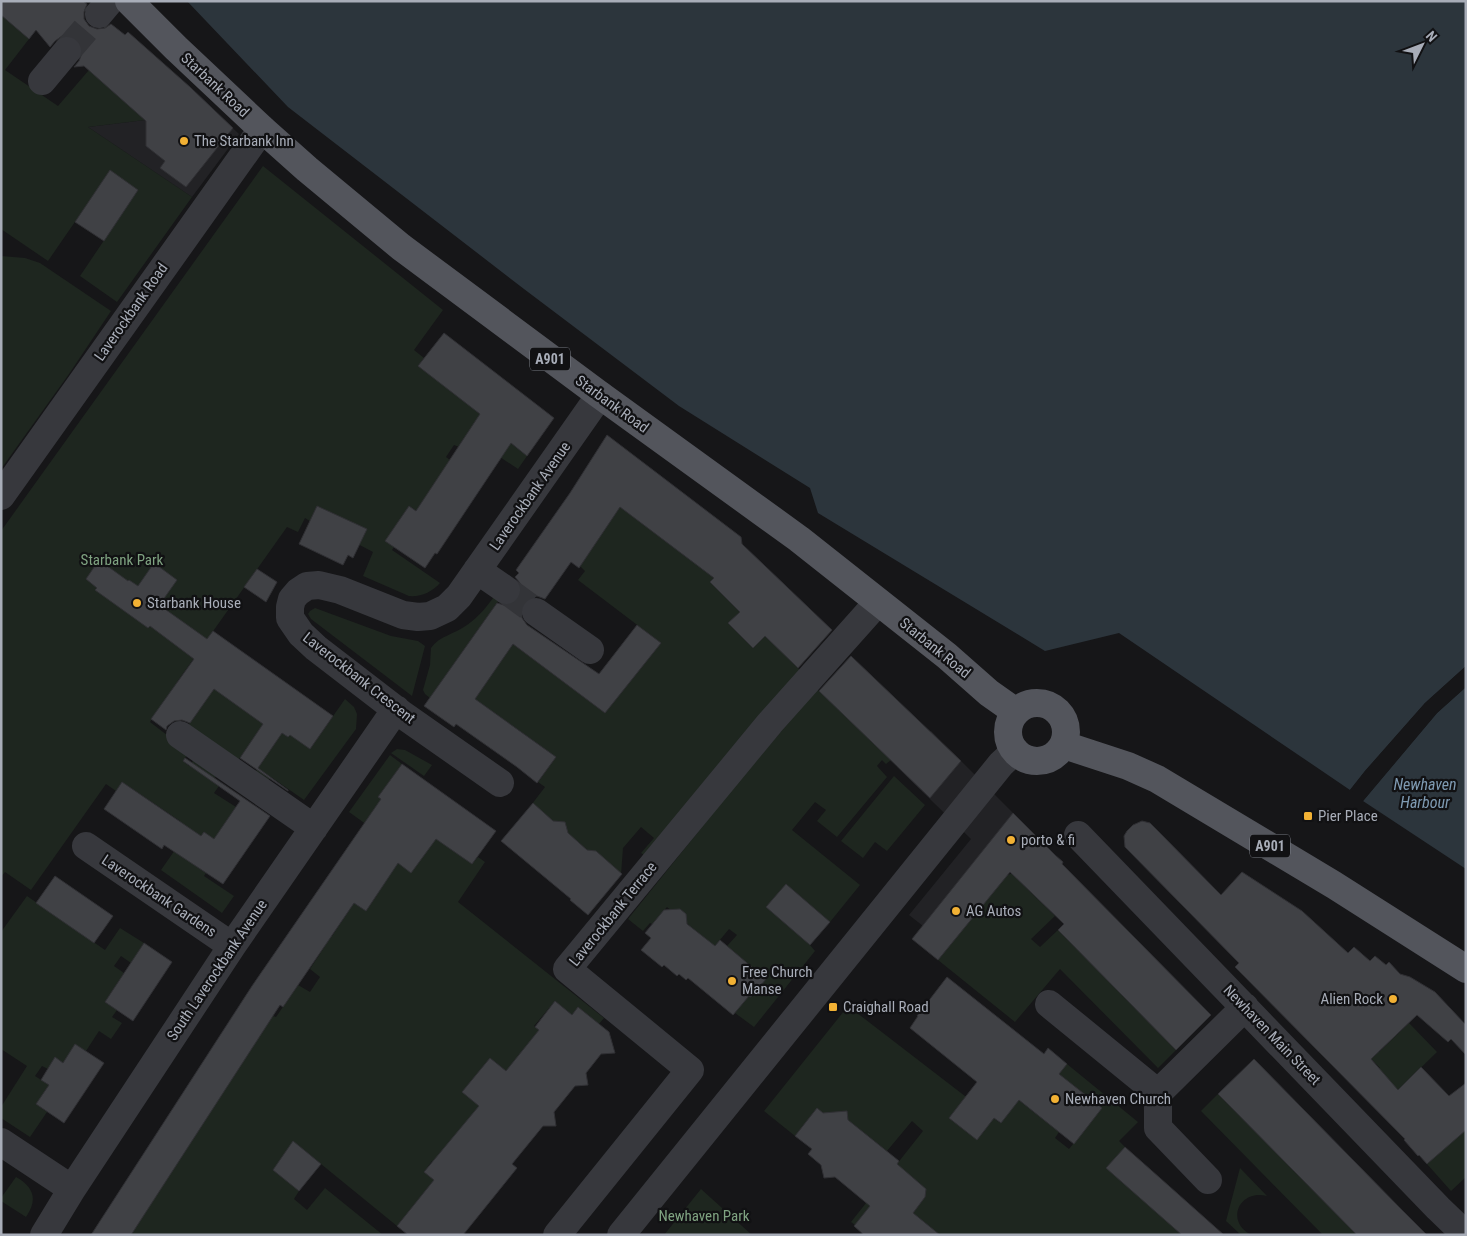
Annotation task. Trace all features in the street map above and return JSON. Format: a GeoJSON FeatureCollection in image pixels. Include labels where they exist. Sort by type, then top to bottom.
{"type":"FeatureCollection","features":[{"type":"Feature","properties":{"kind":"main road","name":"Starbank Road"},"geometry":{"type":"LineString","coordinates":[[129,1],[262,129],[401,247],[600,395],[799,539],[1016,712]]}},
{"type":"Feature","properties":{"kind":"main road"},"geometry":{"type":"LineString","coordinates":[[1034,703],[1045,704],[1054,708],[1066,725],[1064,745],[1057,754],[1052,758],[1041,761],[1024,758],[1015,751],[1010,742],[1008,731],[1016,712],[1034,703]]}},
{"type":"Feature","properties":{"kind":"main road","name":"A901"},"geometry":{"type":"LineString","coordinates":[[1064,745],[1128,766],[1157,779],[1326,880],[1466,969]]}},
{"type":"Feature","properties":{"kind":"street"},"geometry":{"type":"LineString","coordinates":[[42,81],[68,51]]}},
{"type":"Feature","properties":{"kind":"street","name":"Laverockbank Road"},"geometry":{"type":"LineString","coordinates":[[1,496],[262,129]]}},
{"type":"Feature","properties":{"kind":"street","name":"Laverockbank Avenue"},"geometry":{"type":"LineString","coordinates":[[459,596],[600,395]]}},
{"type":"Feature","properties":{"kind":"street"},"geometry":{"type":"LineString","coordinates":[[477,570],[506,590]]}},
{"type":"Feature","properties":{"kind":"street","name":"Laverockbank Crescent"},"geometry":{"type":"LineString","coordinates":[[459,596],[447,608],[430,616],[418,617],[402,614],[340,590],[319,585],[307,586],[292,599],[290,618],[301,634],[316,648],[396,709],[500,783]]}},
{"type":"Feature","properties":{"kind":"street","name":"Laverockbank Terrace"},"geometry":{"type":"LineString","coordinates":[[557,1235],[690,1070],[567,969],[770,723],[878,602]]}},
{"type":"Feature","properties":{"kind":"street"},"geometry":{"type":"LineString","coordinates":[[536,612],[590,650]]}},
{"type":"Feature","properties":{"kind":"street","name":"South Laverockbank Avenue"},"geometry":{"type":"LineString","coordinates":[[44,1235],[72,1189],[232,946],[396,709]]}},
{"type":"Feature","properties":{"kind":"street"},"geometry":{"type":"LineString","coordinates":[[180,735],[314,828]]}},
{"type":"Feature","properties":{"kind":"street"},"geometry":{"type":"LineString","coordinates":[[621,1235],[1001,764],[1015,751]]}},
{"type":"Feature","properties":{"kind":"street","name":"Newhaven Main Street"},"geometry":{"type":"LineString","coordinates":[[1078,835],[1466,1235]]}},
{"type":"Feature","properties":{"kind":"street","name":"Laverockbank Gardens"},"geometry":{"type":"LineString","coordinates":[[86,846],[232,946]]}},
{"type":"Feature","properties":{"kind":"street"},"geometry":{"type":"LineString","coordinates":[[1049,1004],[1158,1093]]}},
{"type":"Feature","properties":{"kind":"street"},"geometry":{"type":"LineString","coordinates":[[1208,1180],[1158,1128],[1158,1093],[1244,1007]]}},
{"type":"Feature","properties":{"kind":"street"},"geometry":{"type":"LineString","coordinates":[[1,1142],[72,1189]]}},
{"type":"Feature","properties":{"kind":"shaded area","name":"The Starbank Inn"},"geometry":{"type":"Polygon","coordinates":[[[190,87],[239,134],[192,197],[88,127],[145,120],[154,128],[190,87]]]}},
{"type":"Feature","properties":{"kind":"shaded area"},"geometry":{"type":"Polygon","coordinates":[[[931,731],[1038,838],[1006,876],[923,926],[909,915],[971,839],[897,767],[931,731]]]}},
{"type":"Feature","properties":{"kind":"green space"},"geometry":{"type":"Polygon","coordinates":[[[1,15],[29,39],[5,70],[58,106],[89,70],[145,120],[88,127],[192,197],[117,302],[80,276],[138,190],[110,171],[48,261],[1,229],[1,15]]]}},
{"type":"Feature","properties":{"kind":"green space","name":"Starbank Park"},"geometry":{"type":"Polygon","coordinates":[[[263,166],[443,310],[414,350],[424,358],[418,366],[426,372],[432,365],[450,391],[457,396],[463,389],[481,403],[476,411],[503,437],[527,456],[518,469],[482,445],[459,447],[454,445],[446,457],[458,466],[425,516],[409,506],[401,518],[399,540],[392,550],[440,583],[422,595],[409,596],[363,576],[373,552],[354,542],[361,527],[317,506],[310,521],[305,518],[298,532],[287,527],[177,682],[218,673],[279,731],[288,737],[295,727],[310,749],[345,699],[354,707],[357,714],[356,729],[304,800],[271,777],[264,786],[252,778],[263,760],[247,748],[234,766],[187,727],[196,714],[187,709],[177,722],[159,709],[150,722],[189,752],[183,761],[189,766],[196,757],[218,772],[213,781],[219,786],[214,793],[236,807],[196,866],[206,873],[204,876],[234,896],[222,913],[161,870],[184,837],[175,830],[180,821],[122,782],[116,791],[106,784],[31,890],[5,872],[1,877],[1,531],[263,166]]]}},
{"type":"Feature","properties":{"kind":"green space"},"geometry":{"type":"Polygon","coordinates":[[[1,256],[25,258],[40,263],[111,311],[69,374],[1,469],[1,256]]]}},
{"type":"Feature","properties":{"kind":"green space"},"geometry":{"type":"Polygon","coordinates":[[[620,507],[714,578],[711,583],[800,670],[644,855],[641,853],[654,838],[641,827],[623,848],[621,875],[602,859],[598,853],[591,850],[590,852],[532,804],[545,787],[538,782],[556,757],[492,711],[468,708],[513,644],[605,713],[661,643],[578,580],[585,571],[580,566],[620,507]]]}},
{"type":"Feature","properties":{"kind":"green space"},"geometry":{"type":"Polygon","coordinates":[[[496,594],[501,597],[430,698],[423,690],[430,665],[431,648],[438,641],[471,622],[483,611],[496,594]]]}},
{"type":"Feature","properties":{"kind":"green space"},"geometry":{"type":"Polygon","coordinates":[[[315,608],[391,636],[418,641],[425,646],[412,696],[311,619],[308,614],[315,608]]]}},
{"type":"Feature","properties":{"kind":"green space"},"geometry":{"type":"Polygon","coordinates":[[[817,689],[891,760],[886,764],[882,760],[877,766],[887,777],[837,837],[817,821],[826,810],[815,802],[792,830],[860,885],[830,922],[786,884],[766,907],[815,951],[754,1027],[735,1013],[766,979],[727,946],[737,935],[729,929],[710,952],[707,940],[667,907],[643,931],[628,919],[735,786],[817,689]]]}},
{"type":"Feature","properties":{"kind":"green space"},"geometry":{"type":"Polygon","coordinates":[[[397,749],[405,750],[432,765],[424,776],[391,753],[397,749]]]}},
{"type":"Feature","properties":{"kind":"green space"},"geometry":{"type":"Polygon","coordinates":[[[390,755],[402,764],[378,797],[472,864],[478,857],[485,862],[458,902],[604,1018],[599,1024],[578,1007],[572,1015],[555,1001],[534,1026],[539,1030],[512,1076],[490,1058],[462,1092],[485,1110],[443,1169],[432,1161],[424,1172],[434,1180],[397,1226],[294,1142],[299,1191],[294,1199],[307,1210],[325,1188],[383,1235],[119,1235],[273,1016],[276,1017],[298,985],[310,992],[320,977],[310,969],[325,946],[312,937],[319,927],[332,936],[354,903],[366,911],[377,895],[381,835],[349,812],[390,755]]]}},
{"type":"Feature","properties":{"kind":"green space"},"geometry":{"type":"Polygon","coordinates":[[[894,776],[925,805],[887,851],[875,842],[863,858],[841,841],[894,776]]]}},
{"type":"Feature","properties":{"kind":"green space"},"geometry":{"type":"Polygon","coordinates":[[[1010,874],[1055,916],[1031,939],[1040,947],[1058,930],[1176,1050],[1158,1068],[1060,969],[1015,1022],[938,960],[1006,876],[1010,874]]]}},
{"type":"Feature","properties":{"kind":"green space"},"geometry":{"type":"Polygon","coordinates":[[[27,896],[105,950],[120,928],[144,943],[131,963],[121,956],[114,966],[124,973],[105,1002],[117,1010],[112,1017],[122,1023],[111,1039],[99,1031],[86,1051],[75,1045],[63,1063],[55,1058],[48,1069],[42,1066],[35,1076],[49,1085],[36,1104],[47,1112],[30,1137],[1,1118],[1,1107],[27,1066],[1,1049],[1,932],[27,896]]]}},
{"type":"Feature","properties":{"kind":"green space"},"geometry":{"type":"Polygon","coordinates":[[[848,1006],[1000,1123],[1011,1109],[1001,1086],[1059,1132],[1055,1138],[1069,1149],[1102,1108],[1059,1074],[1067,1064],[1138,1122],[1119,1141],[1125,1147],[1107,1168],[1182,1235],[940,1235],[913,1213],[925,1197],[926,1189],[916,1180],[868,1209],[855,1225],[851,1222],[923,1131],[912,1121],[887,1151],[848,1120],[848,1115],[845,1111],[834,1122],[817,1108],[795,1136],[764,1111],[848,1006]],[[957,1108],[949,1118],[977,1140],[985,1130],[957,1108]]]}},
{"type":"Feature","properties":{"kind":"green space"},"geometry":{"type":"Polygon","coordinates":[[[1339,1012],[1379,1052],[1409,1023],[1437,1052],[1398,1090],[1396,1088],[1375,1108],[1357,1090],[1380,1068],[1356,1043],[1339,1012]]]}},
{"type":"Feature","properties":{"kind":"green space"},"geometry":{"type":"Polygon","coordinates":[[[1218,1094],[1357,1235],[1323,1235],[1201,1111],[1218,1094]]]}},
{"type":"Feature","properties":{"kind":"green space"},"geometry":{"type":"Polygon","coordinates":[[[1466,1104],[1466,1177],[1451,1191],[1427,1164],[1454,1140],[1466,1104]]]}},
{"type":"Feature","properties":{"kind":"green space"},"geometry":{"type":"Polygon","coordinates":[[[1240,1168],[1267,1196],[1257,1195],[1249,1197],[1238,1208],[1237,1216],[1239,1223],[1244,1230],[1252,1235],[1241,1235],[1226,1221],[1240,1168]]]}},
{"type":"Feature","properties":{"kind":"green space"},"geometry":{"type":"Polygon","coordinates":[[[16,1177],[27,1185],[32,1194],[32,1205],[26,1217],[1,1201],[1,1198],[16,1177]]]}},
{"type":"Feature","properties":{"kind":"green space","name":"Newhaven Park"},"geometry":{"type":"Polygon","coordinates":[[[701,1189],[752,1235],[664,1235],[701,1189]]]}},
{"type":"Feature","properties":{"kind":"water"},"geometry":{"type":"Polygon","coordinates":[[[187,1],[1466,1],[1466,666],[1425,703],[1350,790],[1119,633],[1045,651],[818,513],[810,488],[679,406],[288,107],[187,1]]]}},
{"type":"Feature","properties":{"kind":"water","name":"Newhaven Harbour"},"geometry":{"type":"Polygon","coordinates":[[[1466,687],[1466,869],[1363,801],[1437,713],[1466,687]]]}},
{"type":"Feature","properties":{"kind":"pier"},"geometry":{"type":"Polygon","coordinates":[[[1466,666],[1466,669],[1427,704],[1366,772],[1352,792],[1350,790],[1365,771],[1425,703],[1466,666]]]}},
{"type":"Feature","properties":{"kind":"pier"},"geometry":{"type":"Polygon","coordinates":[[[1466,684],[1466,687],[1437,713],[1363,801],[1361,800],[1435,712],[1466,684]]]}},
{"type":"Feature","properties":{"kind":"building"},"geometry":{"type":"Polygon","coordinates":[[[1,1],[83,1],[87,4],[84,19],[89,26],[97,29],[105,28],[111,24],[125,35],[128,32],[233,128],[186,187],[160,168],[165,161],[146,146],[146,121],[84,66],[74,67],[82,53],[82,46],[77,39],[70,36],[62,36],[50,47],[36,30],[29,39],[1,15],[1,1]]]}},
{"type":"Feature","properties":{"kind":"building"},"geometry":{"type":"Polygon","coordinates":[[[110,170],[138,190],[104,241],[75,222],[110,170]]]}},
{"type":"Feature","properties":{"kind":"building"},"geometry":{"type":"Polygon","coordinates":[[[444,333],[554,418],[527,456],[511,443],[437,554],[435,553],[425,568],[385,541],[409,506],[416,511],[480,414],[418,366],[444,333]]]}},
{"type":"Feature","properties":{"kind":"building"},"geometry":{"type":"Polygon","coordinates":[[[607,435],[741,537],[742,544],[832,630],[798,668],[765,636],[753,648],[728,623],[740,612],[710,582],[714,578],[620,507],[579,568],[571,562],[545,599],[537,596],[530,598],[524,603],[521,610],[522,618],[527,625],[599,674],[637,625],[661,643],[605,713],[513,644],[475,699],[556,757],[537,783],[456,724],[454,727],[424,706],[497,603],[504,605],[512,604],[519,598],[522,591],[520,583],[515,577],[519,573],[516,570],[570,493],[607,435]]]}},
{"type":"Feature","properties":{"kind":"building"},"geometry":{"type":"Polygon","coordinates":[[[317,506],[367,529],[353,558],[348,555],[343,565],[299,544],[317,506]]]}},
{"type":"Feature","properties":{"kind":"building"},"geometry":{"type":"Polygon","coordinates":[[[99,560],[138,586],[154,563],[177,580],[160,604],[162,607],[207,639],[213,631],[333,716],[310,749],[290,735],[288,737],[282,733],[258,768],[288,791],[240,758],[263,724],[214,689],[190,723],[182,720],[174,721],[167,726],[166,730],[151,719],[194,659],[150,626],[148,628],[95,590],[97,588],[86,579],[99,560]]]}},
{"type":"Feature","properties":{"kind":"building"},"geometry":{"type":"Polygon","coordinates":[[[257,569],[277,582],[266,602],[244,587],[257,569]]]}},
{"type":"Feature","properties":{"kind":"building"},"geometry":{"type":"Polygon","coordinates":[[[851,656],[961,761],[930,798],[819,691],[851,656]]]}},
{"type":"Feature","properties":{"kind":"building"},"geometry":{"type":"Polygon","coordinates":[[[185,758],[270,816],[223,884],[164,845],[162,849],[104,809],[122,782],[201,836],[204,832],[214,839],[240,801],[183,761],[185,758]]]}},
{"type":"Feature","properties":{"kind":"building"},"geometry":{"type":"Polygon","coordinates":[[[402,764],[496,831],[472,864],[436,839],[411,873],[398,863],[366,911],[354,903],[283,1007],[280,1005],[131,1235],[91,1235],[252,986],[381,799],[378,797],[402,764]]]}},
{"type":"Feature","properties":{"kind":"building"},"geometry":{"type":"Polygon","coordinates":[[[533,803],[553,821],[565,822],[568,833],[587,850],[596,851],[622,874],[588,915],[501,841],[533,803]]]}},
{"type":"Feature","properties":{"kind":"building"},"geometry":{"type":"Polygon","coordinates":[[[1013,813],[1211,1015],[1176,1050],[1058,930],[1064,924],[1010,872],[938,960],[912,939],[1013,813]]]}},
{"type":"Feature","properties":{"kind":"building"},"geometry":{"type":"Polygon","coordinates":[[[1142,821],[1150,823],[1221,895],[1242,872],[1302,911],[1348,953],[1354,947],[1370,961],[1375,956],[1386,965],[1389,962],[1400,974],[1410,977],[1435,992],[1466,1025],[1466,1055],[1451,1039],[1448,1042],[1417,1015],[1371,1059],[1398,1090],[1421,1067],[1449,1096],[1466,1083],[1466,1130],[1427,1164],[1418,1156],[1405,1139],[1235,967],[1239,963],[1125,847],[1124,836],[1127,831],[1133,825],[1142,821]]]}},
{"type":"Feature","properties":{"kind":"building"},"geometry":{"type":"Polygon","coordinates":[[[55,876],[113,916],[94,943],[36,903],[55,876]]]}},
{"type":"Feature","properties":{"kind":"building"},"geometry":{"type":"Polygon","coordinates":[[[786,884],[830,922],[810,945],[766,907],[786,884]]]}},
{"type":"Feature","properties":{"kind":"building"},"geometry":{"type":"Polygon","coordinates":[[[680,909],[686,914],[687,924],[715,946],[720,940],[766,979],[733,1015],[688,978],[686,980],[679,974],[677,976],[641,950],[651,938],[645,933],[664,910],[680,909]]]}},
{"type":"Feature","properties":{"kind":"building"},"geometry":{"type":"Polygon","coordinates":[[[144,943],[172,962],[133,1021],[105,1002],[144,943]]]}},
{"type":"Feature","properties":{"kind":"building"},"geometry":{"type":"Polygon","coordinates":[[[947,977],[1044,1054],[1048,1048],[1067,1064],[1059,1074],[1102,1108],[1074,1144],[1019,1100],[1001,1123],[994,1118],[977,1140],[949,1118],[977,1082],[910,1028],[947,977]]]}},
{"type":"Feature","properties":{"kind":"building"},"geometry":{"type":"Polygon","coordinates":[[[555,1001],[572,1015],[578,1007],[609,1032],[615,1053],[601,1054],[586,1073],[588,1085],[575,1086],[554,1112],[556,1126],[543,1126],[512,1164],[517,1168],[463,1235],[408,1235],[397,1226],[434,1180],[424,1172],[479,1106],[462,1092],[490,1058],[506,1071],[539,1030],[535,1027],[555,1001]]]}},
{"type":"Feature","properties":{"kind":"building"},"geometry":{"type":"Polygon","coordinates":[[[75,1044],[104,1063],[64,1123],[36,1104],[49,1085],[41,1080],[55,1057],[63,1063],[75,1044]]]}},
{"type":"Feature","properties":{"kind":"building"},"geometry":{"type":"Polygon","coordinates":[[[1254,1059],[1427,1235],[1357,1235],[1218,1094],[1254,1059]]]}},
{"type":"Feature","properties":{"kind":"building"},"geometry":{"type":"Polygon","coordinates":[[[817,1108],[823,1113],[847,1111],[848,1120],[899,1161],[897,1164],[926,1189],[925,1197],[913,1213],[940,1235],[864,1235],[854,1226],[870,1206],[835,1177],[824,1178],[821,1165],[808,1154],[812,1149],[795,1136],[817,1108]]]}},
{"type":"Feature","properties":{"kind":"building"},"geometry":{"type":"Polygon","coordinates":[[[293,1141],[321,1164],[299,1191],[273,1170],[293,1141]]]}},
{"type":"Feature","properties":{"kind":"building"},"geometry":{"type":"Polygon","coordinates":[[[1125,1147],[1224,1235],[1182,1235],[1106,1168],[1125,1147]]]}},
{"type":"Feature","properties":{"kind":"tunnel"},"geometry":{"type":"LineString","coordinates":[[67,51],[99,14]]}},
{"type":"Feature","properties":{"kind":"tunnel"},"geometry":{"type":"LineString","coordinates":[[506,590],[536,612]]}},
{"type":"Feature","properties":{"kind":"place","name":"The Starbank Inn"},"geometry":{"type":"Point","coordinates":[184,141]}},
{"type":"Feature","properties":{"kind":"place","name":"Starbank House"},"geometry":{"type":"Point","coordinates":[137,603]}},
{"type":"Feature","properties":{"kind":"place","name":"Pier Place"},"geometry":{"type":"Point","coordinates":[1308,816]}},
{"type":"Feature","properties":{"kind":"place","name":"porto & fi"},"geometry":{"type":"Point","coordinates":[1011,840]}},
{"type":"Feature","properties":{"kind":"place","name":"AG Autos"},"geometry":{"type":"Point","coordinates":[956,911]}},
{"type":"Feature","properties":{"kind":"place","name":"Free Church Manse"},"geometry":{"type":"Point","coordinates":[732,981]}},
{"type":"Feature","properties":{"kind":"place","name":"Alien Rock"},"geometry":{"type":"Point","coordinates":[1393,999]}},
{"type":"Feature","properties":{"kind":"place","name":"Craighall Road"},"geometry":{"type":"Point","coordinates":[833,1007]}},
{"type":"Feature","properties":{"kind":"place","name":"Newhaven Church"},"geometry":{"type":"Point","coordinates":[1055,1099]}}]}
